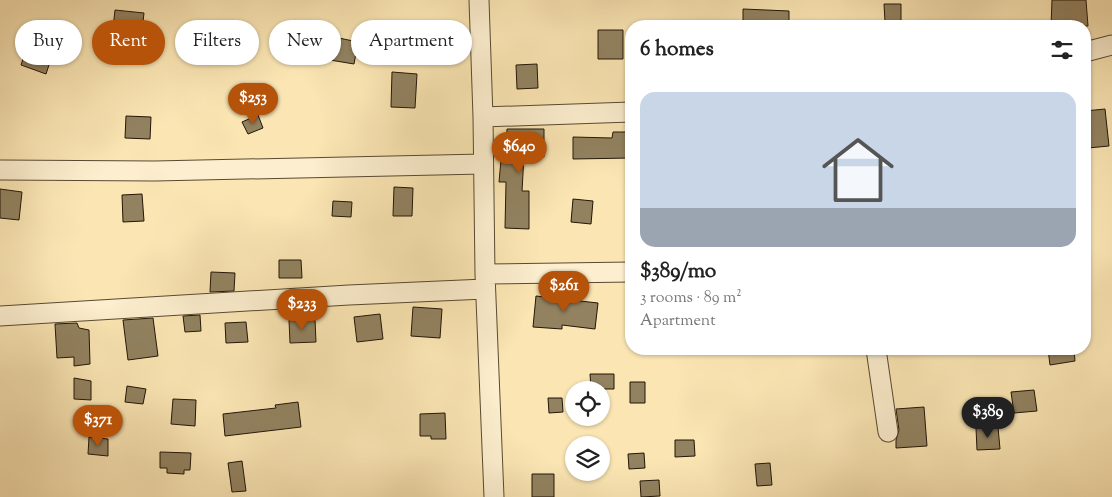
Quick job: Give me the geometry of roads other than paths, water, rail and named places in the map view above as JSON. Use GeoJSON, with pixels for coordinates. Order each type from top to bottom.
{"type":"FeatureCollection","features":[{"type":"Feature","properties":{"kind":"street"},"geometry":{"type":"LineString","coordinates":[[479,0],[483,117],[485,282],[494,497]]}},
{"type":"Feature","properties":{"kind":"street"},"geometry":{"type":"LineString","coordinates":[[1091,50],[1112,45]]}},
{"type":"Feature","properties":{"kind":"street"},"geometry":{"type":"LineString","coordinates":[[483,117],[625,112]]}},
{"type":"Feature","properties":{"kind":"street"},"geometry":{"type":"LineString","coordinates":[[0,170],[155,171],[483,164]]}},
{"type":"Feature","properties":{"kind":"street"},"geometry":{"type":"LineString","coordinates":[[0,316],[349,295],[485,282],[625,272]]}},
{"type":"Feature","properties":{"kind":"street"},"geometry":{"type":"LineString","coordinates":[[877,355],[888,432]]}}]}
